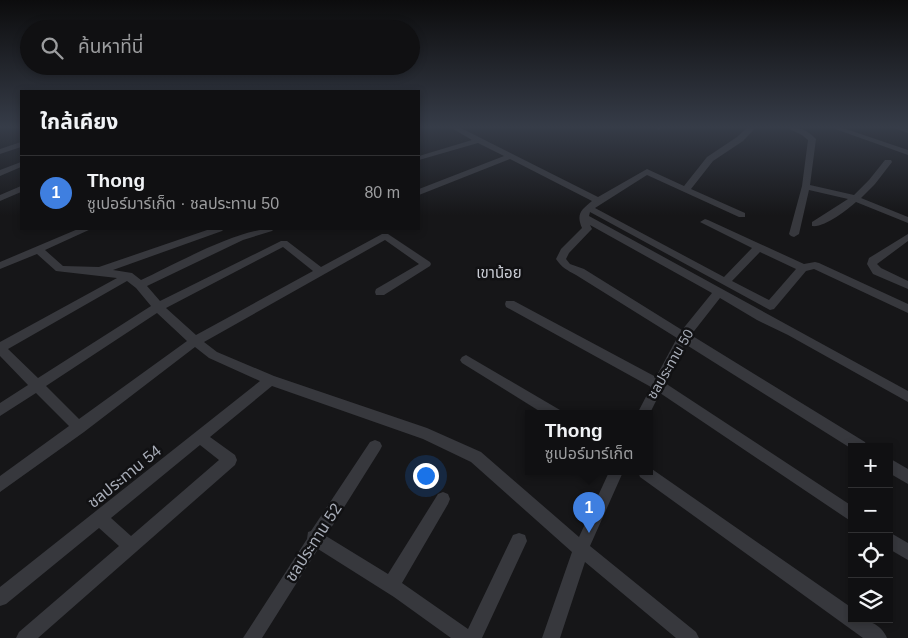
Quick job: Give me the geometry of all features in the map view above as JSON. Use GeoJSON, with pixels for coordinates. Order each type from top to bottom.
{"type":"FeatureCollection","features":[{"type":"Feature","properties":{"kind":"street"},"geometry":{"type":"LineString","coordinates":[[420,192],[511,156],[598,201]]}},
{"type":"Feature","properties":{"kind":"street"},"geometry":{"type":"LineString","coordinates":[[686,189],[710,159],[715,156]]}},
{"type":"Feature","properties":{"kind":"street"},"geometry":{"type":"LineString","coordinates":[[794,234],[806,186],[810,156]]}},
{"type":"Feature","properties":{"kind":"street"},"geometry":{"type":"LineString","coordinates":[[815,224],[837,213],[857,198],[888,162]]}},
{"type":"Feature","properties":{"kind":"street"},"geometry":{"type":"LineString","coordinates":[[0,173],[20,164]]}},
{"type":"Feature","properties":{"kind":"street"},"geometry":{"type":"LineString","coordinates":[[586,212],[598,201],[647,172],[742,215]]}},
{"type":"Feature","properties":{"kind":"street"},"geometry":{"type":"LineString","coordinates":[[806,186],[857,198],[908,220]]}},
{"type":"Feature","properties":{"kind":"street"},"geometry":{"type":"LineString","coordinates":[[0,198],[20,189]]}},
{"type":"Feature","properties":{"kind":"street"},"geometry":{"type":"LineString","coordinates":[[586,212],[722,287],[770,306],[803,268],[815,265],[908,309]]}},
{"type":"Feature","properties":{"kind":"street"},"geometry":{"type":"LineString","coordinates":[[586,212],[587,229],[565,251],[561,259],[563,263],[854,443]]}},
{"type":"Feature","properties":{"kind":"street"},"geometry":{"type":"LineString","coordinates":[[705,222],[803,268]]}},
{"type":"Feature","properties":{"kind":"street"},"geometry":{"type":"LineString","coordinates":[[0,254],[4,265],[84,230]]}},
{"type":"Feature","properties":{"kind":"street"},"geometry":{"type":"LineString","coordinates":[[101,271],[216,230]]}},
{"type":"Feature","properties":{"kind":"street"},"geometry":{"type":"LineString","coordinates":[[140,286],[240,238],[266,230]]}},
{"type":"Feature","properties":{"kind":"street"},"geometry":{"type":"LineString","coordinates":[[0,485],[195,341],[385,236],[426,264],[380,292]]}},
{"type":"Feature","properties":{"kind":"street"},"geometry":{"type":"LineString","coordinates":[[908,237],[874,260],[872,264],[877,271],[908,285]]}},
{"type":"Feature","properties":{"kind":"street"},"geometry":{"type":"LineString","coordinates":[[0,410],[158,308],[284,243],[320,272]]}},
{"type":"Feature","properties":{"kind":"street","name":"ชลประทาน 50"},"geometry":{"type":"LineString","coordinates":[[645,410],[683,336],[722,287],[759,247]]}},
{"type":"Feature","properties":{"kind":"street"},"geometry":{"type":"LineString","coordinates":[[39,250],[60,269],[101,271],[128,276],[140,286],[158,308],[213,355],[270,380],[427,434],[476,457],[690,638]]}},
{"type":"Feature","properties":{"kind":"street"},"geometry":{"type":"LineString","coordinates":[[79,428],[0,348],[128,276]]}},
{"type":"Feature","properties":{"kind":"street"},"geometry":{"type":"LineString","coordinates":[[722,287],[761,317],[792,332],[908,397]]}},
{"type":"Feature","properties":{"kind":"street"},"geometry":{"type":"LineString","coordinates":[[510,304],[658,384],[848,512]]}},
{"type":"Feature","properties":{"kind":"street"},"geometry":{"type":"LineString","coordinates":[[466,360],[548,410]]}},
{"type":"Feature","properties":{"kind":"street","name":"ชลประทาน 54"},"geometry":{"type":"LineString","coordinates":[[0,598],[270,380]]}},
{"type":"Feature","properties":{"kind":"street"},"geometry":{"type":"LineString","coordinates":[[25,638],[230,460],[200,437]]}},
{"type":"Feature","properties":{"kind":"street","name":"ชลประทาน 52"},"geometry":{"type":"LineString","coordinates":[[252,638],[314,538],[375,446]]}},
{"type":"Feature","properties":{"kind":"street"},"geometry":{"type":"LineString","coordinates":[[893,468],[908,477]]}},
{"type":"Feature","properties":{"kind":"street"},"geometry":{"type":"LineString","coordinates":[[550,638],[582,548],[615,475]]}},
{"type":"Feature","properties":{"kind":"street"},"geometry":{"type":"LineString","coordinates":[[649,475],[848,616]]}},
{"type":"Feature","properties":{"kind":"street"},"geometry":{"type":"LineString","coordinates":[[391,585],[444,499]]}},
{"type":"Feature","properties":{"kind":"street"},"geometry":{"type":"LineString","coordinates":[[100,518],[130,546]]}},
{"type":"Feature","properties":{"kind":"street"},"geometry":{"type":"LineString","coordinates":[[314,538],[391,585],[466,638]]}},
{"type":"Feature","properties":{"kind":"street"},"geometry":{"type":"LineString","coordinates":[[474,638],[519,541]]}},
{"type":"Feature","properties":{"kind":"street"},"geometry":{"type":"LineString","coordinates":[[893,543],[908,552]]}},
{"type":"Feature","properties":{"kind":"street"},"geometry":{"type":"LineString","coordinates":[[857,623],[878,638]]}},
{"type":"Feature","properties":{"kind":"place","name":"Thong"},"geometry":{"type":"Point","coordinates":[589,533]}},
{"type":"Feature","properties":{"kind":"district","name":"เขาน้อย"},"geometry":{"type":"Point","coordinates":[499,273]}}]}
